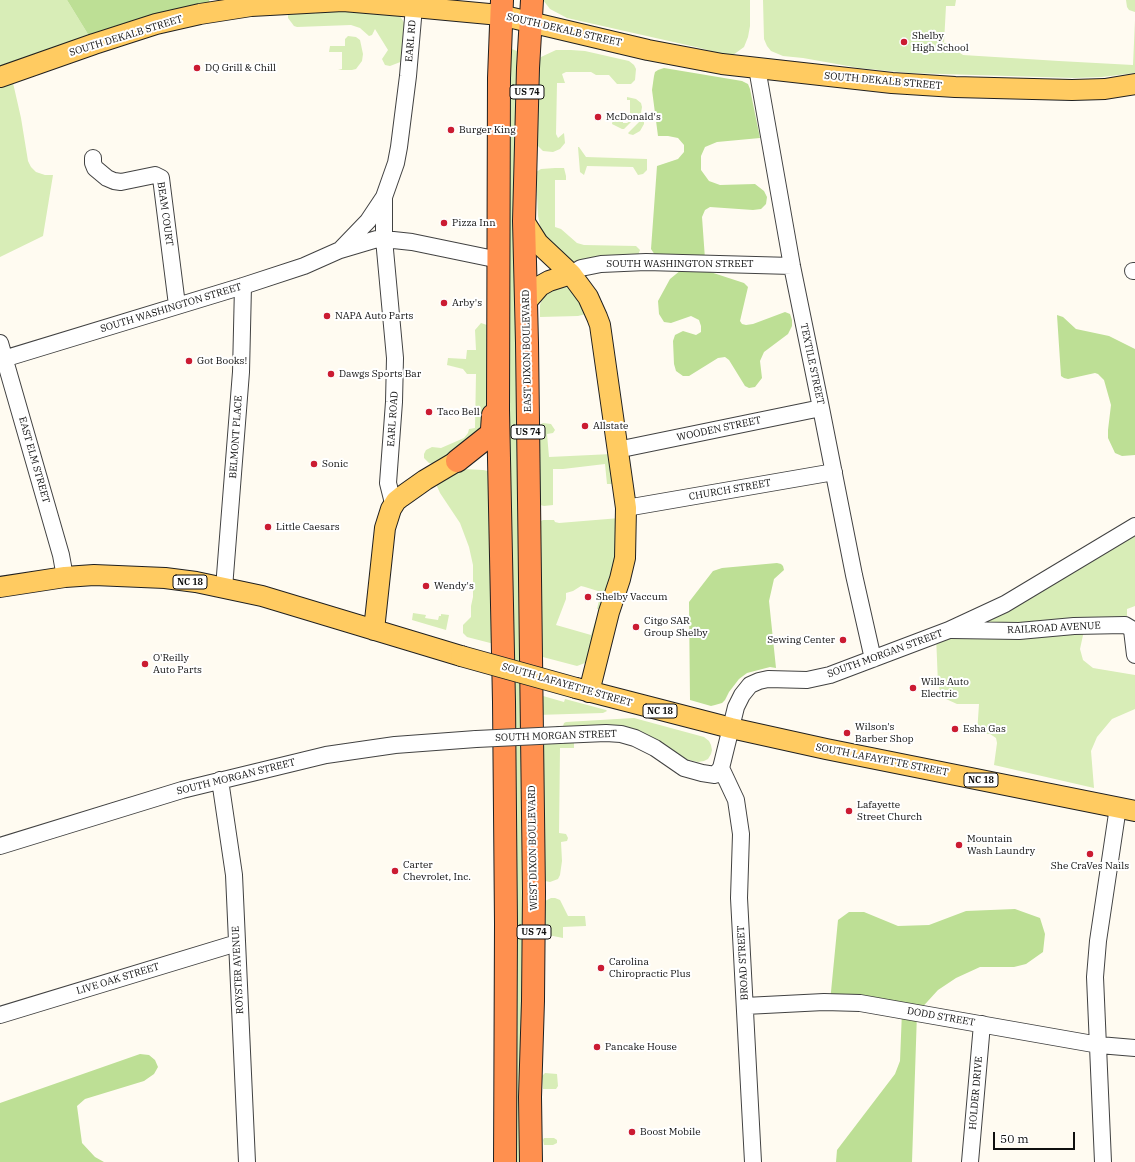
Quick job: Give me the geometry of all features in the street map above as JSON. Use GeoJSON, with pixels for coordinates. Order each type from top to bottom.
{"type":"FeatureCollection","features":[{"type":"Feature","properties":{"kind":"highway","name":"EAST DIXON BOULEVARD"},"geometry":{"type":"LineString","coordinates":[[532,0],[528,68],[524,222],[527,301],[532,702]]}},
{"type":"Feature","properties":{"kind":"highway","name":"US 74"},"geometry":{"type":"LineString","coordinates":[[501,8],[498,469],[504,702],[506,924],[505,1162]]}},
{"type":"Feature","properties":{"kind":"highway"},"geometry":{"type":"LineString","coordinates":[[457,461],[491,434],[492,416],[498,410]]}},
{"type":"Feature","properties":{"kind":"highway"},"geometry":{"type":"LineString","coordinates":[[457,461],[474,460],[485,462],[498,469]]}},
{"type":"Feature","properties":{"kind":"highway","name":"WEST DIXON BOULEVARD"},"geometry":{"type":"LineString","coordinates":[[531,1162],[530,1097],[534,945],[532,702]]}},
{"type":"Feature","properties":{"kind":"main road","name":"SOUTH DEKALB STREET"},"geometry":{"type":"LineString","coordinates":[[0,78],[94,44],[156,24],[200,14],[251,3],[343,1],[414,7],[501,8],[531,22],[648,50],[722,64],[892,83],[955,87],[1084,90],[1135,84]]}},
{"type":"Feature","properties":{"kind":"main road"},"geometry":{"type":"LineString","coordinates":[[524,222],[538,243],[571,274],[594,308],[600,325],[626,508],[625,558],[605,626],[582,690]]}},
{"type":"Feature","properties":{"kind":"main road"},"geometry":{"type":"LineString","coordinates":[[527,301],[540,286],[549,281],[571,274]]}},
{"type":"Feature","properties":{"kind":"main road"},"geometry":{"type":"LineString","coordinates":[[374,630],[385,528],[388,517],[395,504],[401,497],[425,480],[457,461]]}},
{"type":"Feature","properties":{"kind":"main road","name":"SOUTH LAFAYETTE STREET"},"geometry":{"type":"LineString","coordinates":[[0,587],[65,577],[94,576],[158,578],[196,582],[268,598],[461,656],[582,690],[731,728],[826,749],[1126,809]]}},
{"type":"Feature","properties":{"kind":"street","name":"EARL RD"},"geometry":{"type":"LineString","coordinates":[[384,197],[396,163],[399,147],[408,76],[414,7]]}},
{"type":"Feature","properties":{"kind":"street","name":"TEXTILE STREET"},"geometry":{"type":"LineString","coordinates":[[757,68],[792,266],[854,576],[873,659]]}},
{"type":"Feature","properties":{"kind":"street","name":"BEAM COURT"},"geometry":{"type":"LineString","coordinates":[[93,158],[93,163],[96,168],[107,178],[121,182],[155,175],[161,178],[177,305]]}},
{"type":"Feature","properties":{"kind":"street","name":"SOUTH WASHINGTON STREET"},"geometry":{"type":"LineString","coordinates":[[340,250],[368,221],[384,197]]}},
{"type":"Feature","properties":{"kind":"street"},"geometry":{"type":"LineString","coordinates":[[384,197],[384,239]]}},
{"type":"Feature","properties":{"kind":"street","name":"SOUTH WASHINGTON STREET"},"geometry":{"type":"LineString","coordinates":[[2,359],[243,286],[304,266],[340,250],[384,239],[412,242],[499,260]]}},
{"type":"Feature","properties":{"kind":"street","name":"EARL ROAD"},"geometry":{"type":"LineString","coordinates":[[384,239],[395,358],[394,402],[388,483],[392,499],[395,504]]}},
{"type":"Feature","properties":{"kind":"street","name":"SOUTH WASHINGTON STREET"},"geometry":{"type":"LineString","coordinates":[[571,274],[582,268],[601,264],[646,262],[792,266]]}},
{"type":"Feature","properties":{"kind":"street","name":"BELMONT PLACE"},"geometry":{"type":"LineString","coordinates":[[224,588],[241,372],[243,286]]}},
{"type":"Feature","properties":{"kind":"street","name":"EAST ELM STREET"},"geometry":{"type":"LineString","coordinates":[[0,343],[2,359],[61,555],[65,577]]}},
{"type":"Feature","properties":{"kind":"street","name":"WOODEN STREET"},"geometry":{"type":"LineString","coordinates":[[617,450],[821,408]]}},
{"type":"Feature","properties":{"kind":"street","name":"CHURCH STREET"},"geometry":{"type":"LineString","coordinates":[[626,508],[834,472]]}},
{"type":"Feature","properties":{"kind":"street","name":"SOUTH MORGAN STREET"},"geometry":{"type":"LineString","coordinates":[[0,846],[182,790],[220,780],[326,755],[395,745],[476,739],[606,733],[621,734],[635,738],[656,748],[684,768],[714,775],[718,773],[721,768],[736,707],[747,688],[755,683],[768,679],[807,680],[819,678],[949,630],[1004,604],[1135,526]]}},
{"type":"Feature","properties":{"kind":"street","name":"RAILROAD AVENUE"},"geometry":{"type":"LineString","coordinates":[[949,630],[1019,631],[1074,626],[1125,625],[1132,630],[1135,655]]}},
{"type":"Feature","properties":{"kind":"street","name":"BROAD STREET"},"geometry":{"type":"LineString","coordinates":[[721,768],[733,792],[739,812],[741,834],[739,898],[753,1162]]}},
{"type":"Feature","properties":{"kind":"street","name":"ROYSTER AVENUE"},"geometry":{"type":"LineString","coordinates":[[220,780],[234,875],[247,1162]]}},
{"type":"Feature","properties":{"kind":"street"},"geometry":{"type":"LineString","coordinates":[[1103,1162],[1095,977],[1097,948],[1126,809]]}},
{"type":"Feature","properties":{"kind":"street","name":"LIVE OAK STREET"},"geometry":{"type":"LineString","coordinates":[[0,1015],[237,943]]}},
{"type":"Feature","properties":{"kind":"street","name":"DODD STREET"},"geometry":{"type":"LineString","coordinates":[[745,1006],[824,1002],[860,1003],[1099,1045],[1135,1048]]}},
{"type":"Feature","properties":{"kind":"street","name":"HOLDER DRIVE"},"geometry":{"type":"LineString","coordinates":[[970,1162],[982,1024]]}},
{"type":"Feature","properties":{"kind":"green space"},"geometry":{"type":"Polygon","coordinates":[[[0,0],[67,0],[94,44],[11,74],[21,118],[28,161],[36,172],[45,175],[53,175],[43,236],[0,257],[0,0]]]}},
{"type":"Feature","properties":{"kind":"green space"},"geometry":{"type":"Polygon","coordinates":[[[67,0],[209,0],[215,12],[94,44],[67,0]]]}},
{"type":"Feature","properties":{"kind":"green space"},"geometry":{"type":"Polygon","coordinates":[[[543,0],[750,0],[750,26],[744,47],[733,55],[725,55],[567,18],[550,9],[543,0]]]}},
{"type":"Feature","properties":{"kind":"green space"},"geometry":{"type":"Polygon","coordinates":[[[763,0],[956,0],[955,6],[946,6],[944,43],[953,44],[956,51],[963,55],[1133,65],[1135,20],[1135,73],[1102,77],[1075,78],[909,73],[859,68],[783,56],[771,51],[764,39],[763,0]]]}},
{"type":"Feature","properties":{"kind":"green space"},"geometry":{"type":"Polygon","coordinates":[[[1126,0],[1135,0],[1135,12],[1129,10],[1126,0]]]}},
{"type":"Feature","properties":{"kind":"green space"},"geometry":{"type":"Polygon","coordinates":[[[291,12],[367,12],[400,16],[405,24],[403,61],[390,66],[385,65],[382,59],[388,50],[375,29],[372,35],[369,36],[360,28],[351,25],[297,27],[294,26],[288,18],[288,14],[291,12]]]}},
{"type":"Feature","properties":{"kind":"green space"},"geometry":{"type":"Polygon","coordinates":[[[348,36],[356,37],[360,40],[363,54],[362,61],[356,69],[338,70],[342,69],[342,52],[329,52],[330,46],[345,46],[345,39],[348,36]]]}},
{"type":"Feature","properties":{"kind":"green space"},"geometry":{"type":"Polygon","coordinates":[[[509,48],[517,51],[515,194],[516,318],[527,1162],[513,1162],[507,317],[509,48]]]}},
{"type":"Feature","properties":{"kind":"green space"},"geometry":{"type":"Polygon","coordinates":[[[556,50],[585,51],[629,61],[636,69],[635,80],[631,84],[617,84],[609,75],[596,75],[591,72],[566,72],[562,74],[565,83],[557,83],[556,134],[558,138],[564,133],[565,143],[560,149],[553,152],[543,151],[537,145],[537,63],[541,57],[556,50]]]}},
{"type":"Feature","properties":{"kind":"green space"},"geometry":{"type":"Polygon","coordinates":[[[664,68],[742,81],[748,84],[750,89],[760,138],[717,142],[705,147],[701,156],[701,170],[709,181],[720,185],[755,184],[764,191],[767,197],[766,204],[761,209],[753,210],[710,207],[705,210],[702,217],[705,259],[655,255],[651,249],[657,166],[678,159],[684,152],[684,145],[678,138],[658,136],[652,90],[655,72],[664,68]]]}},
{"type":"Feature","properties":{"kind":"green space"},"geometry":{"type":"Polygon","coordinates":[[[627,97],[636,99],[641,103],[641,113],[630,116],[630,100],[627,100],[627,97]]]}},
{"type":"Feature","properties":{"kind":"green space"},"geometry":{"type":"Polygon","coordinates":[[[613,119],[623,119],[623,123],[631,122],[624,129],[622,129],[612,124],[613,119]]]}},
{"type":"Feature","properties":{"kind":"green space"},"geometry":{"type":"Polygon","coordinates":[[[641,120],[644,120],[644,124],[640,131],[633,135],[629,134],[628,133],[641,120]]]}},
{"type":"Feature","properties":{"kind":"green space"},"geometry":{"type":"Polygon","coordinates":[[[578,147],[586,157],[647,159],[647,170],[643,174],[638,175],[633,167],[587,166],[584,175],[580,172],[578,147]]]}},
{"type":"Feature","properties":{"kind":"green space"},"geometry":{"type":"Polygon","coordinates":[[[564,168],[566,180],[555,180],[555,227],[561,229],[577,243],[584,245],[636,246],[640,250],[638,255],[573,262],[567,262],[556,256],[541,230],[538,216],[536,172],[541,169],[564,168]]]}},
{"type":"Feature","properties":{"kind":"green space"},"geometry":{"type":"Polygon","coordinates":[[[698,268],[744,283],[748,287],[740,321],[742,324],[753,324],[785,312],[790,314],[792,326],[788,334],[764,352],[760,361],[762,378],[755,387],[749,388],[745,386],[729,360],[725,357],[718,358],[689,376],[683,376],[676,371],[674,364],[673,341],[675,335],[683,331],[696,335],[701,332],[701,326],[699,320],[691,316],[671,323],[664,322],[659,314],[658,301],[670,279],[681,270],[698,268]]]}},
{"type":"Feature","properties":{"kind":"green space"},"geometry":{"type":"Polygon","coordinates":[[[567,287],[576,291],[590,313],[578,316],[540,317],[540,305],[547,293],[554,289],[567,287]]]}},
{"type":"Feature","properties":{"kind":"green space"},"geometry":{"type":"Polygon","coordinates":[[[1057,315],[1063,317],[1076,329],[1109,336],[1135,349],[1135,455],[1122,456],[1115,453],[1108,438],[1111,405],[1104,380],[1095,373],[1068,379],[1061,376],[1057,315]]]}},
{"type":"Feature","properties":{"kind":"green space"},"geometry":{"type":"Polygon","coordinates":[[[481,323],[487,325],[492,338],[486,432],[433,464],[429,463],[424,458],[426,450],[432,447],[441,448],[464,438],[469,429],[475,428],[476,374],[467,374],[463,369],[447,365],[448,358],[466,359],[467,350],[476,350],[475,330],[481,323]]]}},
{"type":"Feature","properties":{"kind":"green space"},"geometry":{"type":"Polygon","coordinates":[[[543,423],[551,424],[555,430],[553,433],[547,434],[549,457],[612,454],[617,484],[607,484],[605,464],[553,469],[553,505],[540,505],[537,500],[538,426],[543,423]]]}},
{"type":"Feature","properties":{"kind":"green space"},"geometry":{"type":"Polygon","coordinates":[[[464,469],[488,471],[491,475],[498,645],[467,637],[463,633],[463,625],[471,617],[473,597],[473,565],[469,547],[460,523],[440,493],[436,484],[464,469]]]}},
{"type":"Feature","properties":{"kind":"green space"},"geometry":{"type":"Polygon","coordinates":[[[620,518],[621,539],[601,610],[597,609],[601,592],[581,586],[566,593],[566,599],[556,625],[591,635],[596,619],[598,618],[588,660],[577,666],[539,656],[539,522],[543,520],[554,520],[555,522],[559,523],[620,518]]]}},
{"type":"Feature","properties":{"kind":"green space"},"geometry":{"type":"Polygon","coordinates":[[[1135,526],[1135,606],[1127,609],[1127,618],[1085,626],[1080,649],[1083,660],[1093,668],[1135,675],[1135,709],[1112,719],[1097,737],[1091,751],[1094,788],[994,765],[997,743],[996,738],[990,734],[977,734],[979,704],[957,704],[946,699],[941,694],[938,684],[936,635],[1135,526]]]}},
{"type":"Feature","properties":{"kind":"green space"},"geometry":{"type":"Polygon","coordinates":[[[777,563],[783,566],[784,570],[774,579],[769,601],[776,668],[770,667],[747,673],[739,679],[722,703],[711,706],[690,700],[689,602],[713,571],[722,568],[777,563]]]}},
{"type":"Feature","properties":{"kind":"green space"},"geometry":{"type":"Polygon","coordinates":[[[413,613],[426,615],[425,618],[438,620],[441,614],[449,615],[446,630],[412,620],[413,613]]]}},
{"type":"Feature","properties":{"kind":"green space"},"geometry":{"type":"Polygon","coordinates":[[[536,694],[564,702],[565,699],[607,711],[603,713],[536,715],[536,694]]]}},
{"type":"Feature","properties":{"kind":"green space"},"geometry":{"type":"Polygon","coordinates":[[[634,718],[704,737],[711,745],[711,754],[708,759],[698,762],[684,759],[673,754],[563,726],[566,722],[634,718]]]}},
{"type":"Feature","properties":{"kind":"green space"},"geometry":{"type":"Polygon","coordinates":[[[574,741],[574,748],[560,748],[559,833],[566,834],[568,838],[567,841],[561,842],[562,861],[560,875],[558,879],[550,882],[545,881],[542,878],[538,742],[574,741]]]}},
{"type":"Feature","properties":{"kind":"green space"},"geometry":{"type":"Polygon","coordinates":[[[551,898],[560,900],[568,916],[585,916],[586,926],[563,927],[563,938],[543,934],[543,902],[551,898]]]}},
{"type":"Feature","properties":{"kind":"green space"},"geometry":{"type":"Polygon","coordinates":[[[1015,909],[1040,918],[1045,934],[1043,952],[1026,964],[1014,967],[980,967],[956,978],[938,990],[917,1013],[912,1162],[836,1162],[837,1150],[895,1074],[900,1061],[902,1011],[830,1002],[838,920],[849,912],[864,912],[898,926],[929,925],[966,911],[1015,909]]]}},
{"type":"Feature","properties":{"kind":"green space"},"geometry":{"type":"Polygon","coordinates":[[[140,1054],[149,1055],[155,1060],[158,1067],[154,1074],[144,1081],[85,1099],[77,1106],[82,1143],[95,1157],[104,1162],[0,1162],[0,1103],[140,1054]]]}},
{"type":"Feature","properties":{"kind":"green space"},"geometry":{"type":"Polygon","coordinates":[[[545,1073],[557,1074],[558,1086],[556,1089],[543,1089],[542,1076],[545,1073]]]}},
{"type":"Feature","properties":{"kind":"green space"},"geometry":{"type":"Polygon","coordinates":[[[544,1138],[554,1138],[557,1140],[557,1143],[553,1145],[544,1145],[544,1138]]]}},
{"type":"Feature","properties":{"kind":"place","name":"Shelby High School"},"geometry":{"type":"Point","coordinates":[904,42]}},
{"type":"Feature","properties":{"kind":"place","name":"DQ Grill & Chill"},"geometry":{"type":"Point","coordinates":[197,68]}},
{"type":"Feature","properties":{"kind":"place","name":"McDonald's"},"geometry":{"type":"Point","coordinates":[598,117]}},
{"type":"Feature","properties":{"kind":"place","name":"Burger King"},"geometry":{"type":"Point","coordinates":[451,130]}},
{"type":"Feature","properties":{"kind":"place","name":"Pizza Inn"},"geometry":{"type":"Point","coordinates":[444,223]}},
{"type":"Feature","properties":{"kind":"place","name":"Arby's"},"geometry":{"type":"Point","coordinates":[444,303]}},
{"type":"Feature","properties":{"kind":"place","name":"NAPA Auto Parts"},"geometry":{"type":"Point","coordinates":[327,316]}},
{"type":"Feature","properties":{"kind":"place","name":"Got Books!"},"geometry":{"type":"Point","coordinates":[189,361]}},
{"type":"Feature","properties":{"kind":"place","name":"Dawgs Sports Bar"},"geometry":{"type":"Point","coordinates":[331,374]}},
{"type":"Feature","properties":{"kind":"place","name":"Taco Bell"},"geometry":{"type":"Point","coordinates":[429,412]}},
{"type":"Feature","properties":{"kind":"place","name":"Allstate"},"geometry":{"type":"Point","coordinates":[585,426]}},
{"type":"Feature","properties":{"kind":"place","name":"Sonic"},"geometry":{"type":"Point","coordinates":[314,464]}},
{"type":"Feature","properties":{"kind":"place","name":"Little Caesars"},"geometry":{"type":"Point","coordinates":[268,527]}},
{"type":"Feature","properties":{"kind":"place","name":"Wendy's"},"geometry":{"type":"Point","coordinates":[426,586]}},
{"type":"Feature","properties":{"kind":"place","name":"Shelby Vaccum"},"geometry":{"type":"Point","coordinates":[588,597]}},
{"type":"Feature","properties":{"kind":"place","name":"Citgo SAR Group Shelby"},"geometry":{"type":"Point","coordinates":[636,627]}},
{"type":"Feature","properties":{"kind":"place","name":"Sewing Center"},"geometry":{"type":"Point","coordinates":[843,640]}},
{"type":"Feature","properties":{"kind":"place","name":"O'Reilly Auto Parts"},"geometry":{"type":"Point","coordinates":[145,664]}},
{"type":"Feature","properties":{"kind":"place","name":"Wills Auto Electric"},"geometry":{"type":"Point","coordinates":[913,688]}},
{"type":"Feature","properties":{"kind":"place","name":"Esha Gas"},"geometry":{"type":"Point","coordinates":[955,729]}},
{"type":"Feature","properties":{"kind":"place","name":"Wilson's Barber Shop"},"geometry":{"type":"Point","coordinates":[847,733]}},
{"type":"Feature","properties":{"kind":"place","name":"Lafayette Street Church"},"geometry":{"type":"Point","coordinates":[849,811]}},
{"type":"Feature","properties":{"kind":"place","name":"Mountain Wash Laundry"},"geometry":{"type":"Point","coordinates":[959,845]}},
{"type":"Feature","properties":{"kind":"place","name":"She CraVes Nails"},"geometry":{"type":"Point","coordinates":[1090,854]}},
{"type":"Feature","properties":{"kind":"place","name":"Carter Chevrolet, Inc."},"geometry":{"type":"Point","coordinates":[395,871]}},
{"type":"Feature","properties":{"kind":"place","name":"Carolina Chiropractic Plus"},"geometry":{"type":"Point","coordinates":[601,968]}},
{"type":"Feature","properties":{"kind":"place","name":"Pancake House"},"geometry":{"type":"Point","coordinates":[597,1047]}},
{"type":"Feature","properties":{"kind":"place","name":"Boost Mobile"},"geometry":{"type":"Point","coordinates":[632,1132]}}]}
